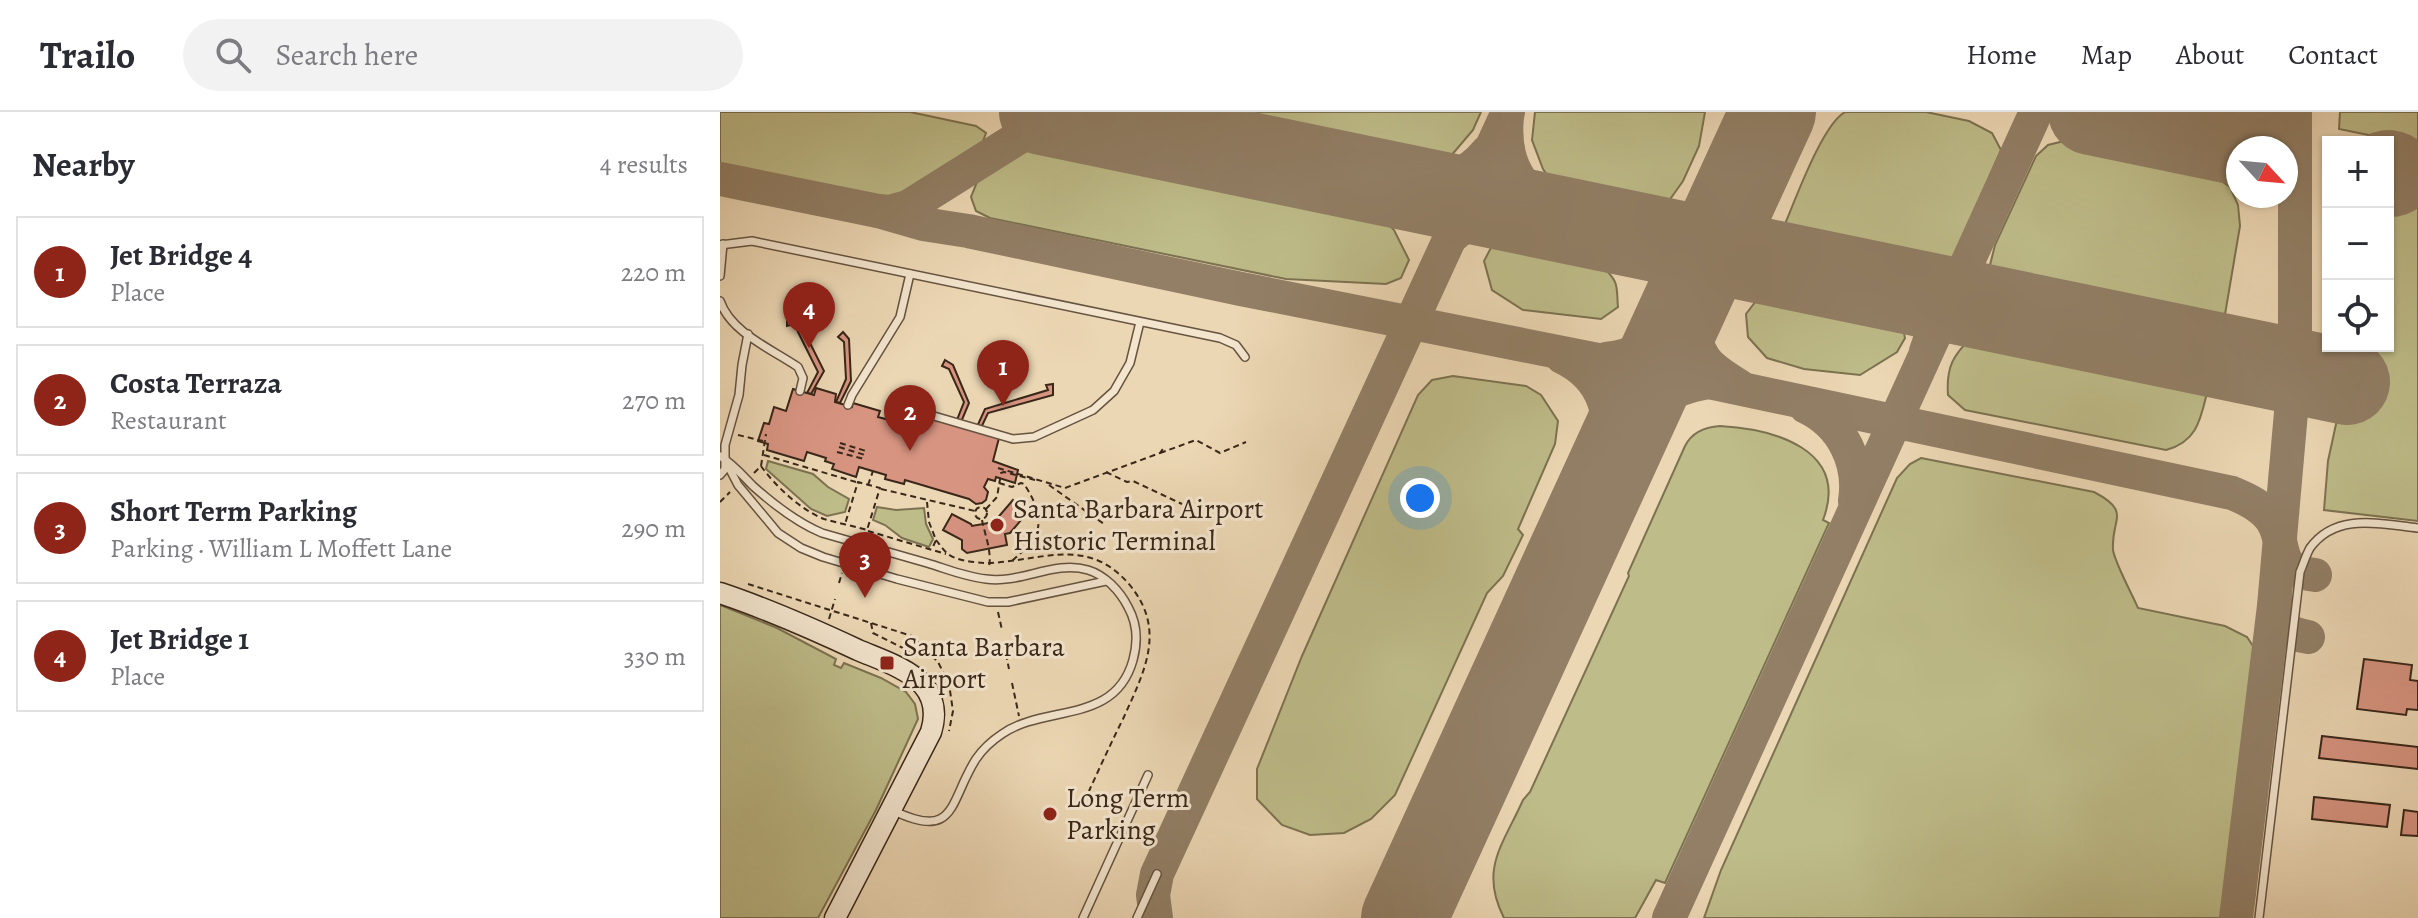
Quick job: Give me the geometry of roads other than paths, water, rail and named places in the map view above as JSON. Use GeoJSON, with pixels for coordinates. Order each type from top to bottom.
{"type":"FeatureCollection","features":[{"type":"Feature","properties":{"kind":"street"},"geometry":{"type":"LineString","coordinates":[[720,593],[766,609],[910,675],[924,686],[934,707],[933,727],[835,918]]}},
{"type":"Feature","properties":{"kind":"lane"},"geometry":{"type":"LineString","coordinates":[[720,276],[722,245],[752,241],[1225,339],[1236,345],[1245,357]]}},
{"type":"Feature","properties":{"kind":"lane"},"geometry":{"type":"LineString","coordinates":[[848,405],[902,314],[910,274]]}},
{"type":"Feature","properties":{"kind":"lane"},"geometry":{"type":"LineString","coordinates":[[720,301],[731,321],[795,364],[802,374],[800,391]]}},
{"type":"Feature","properties":{"kind":"lane"},"geometry":{"type":"LineString","coordinates":[[903,407],[1013,439],[1034,437],[1093,410],[1114,391],[1130,363],[1140,322]]}},
{"type":"Feature","properties":{"kind":"lane"},"geometry":{"type":"LineString","coordinates":[[720,475],[725,469],[722,458],[739,395],[748,334]]}},
{"type":"Feature","properties":{"kind":"lane"},"geometry":{"type":"LineString","coordinates":[[722,458],[797,520],[822,533],[987,579],[1074,567],[1095,573],[1106,581],[1128,607],[1136,635],[1132,662],[1116,690],[1093,706],[1020,725],[1001,735],[977,758],[952,807],[941,819],[921,822],[892,810]]}},
{"type":"Feature","properties":{"kind":"lane"},"geometry":{"type":"LineString","coordinates":[[722,458],[738,485],[778,533],[801,548],[823,557],[988,602],[1008,602],[1106,581]]}},
{"type":"Feature","properties":{"kind":"lane"},"geometry":{"type":"LineString","coordinates":[[2259,918],[2300,572],[2310,549],[2328,531],[2347,523],[2418,528]]}},
{"type":"Feature","properties":{"kind":"lane"},"geometry":{"type":"LineString","coordinates":[[1083,918],[1148,775]]}},
{"type":"Feature","properties":{"kind":"lane"},"geometry":{"type":"LineString","coordinates":[[1137,918],[1157,874]]}},
{"type":"Feature","properties":{"kind":"place","name":"Jet Bridge 1"},"geometry":{"type":"Point","coordinates":[809,348]}},
{"type":"Feature","properties":{"kind":"place","name":"Jet Bridge 4"},"geometry":{"type":"Point","coordinates":[1003,406]}},
{"type":"Feature","properties":{"kind":"place","name":"Costa Terraza"},"geometry":{"type":"Point","coordinates":[910,451]}},
{"type":"Feature","properties":{"kind":"place","name":"Santa Barbara Airport Historic Terminal"},"geometry":{"type":"Point","coordinates":[997,525]}},
{"type":"Feature","properties":{"kind":"place","name":"Short Term Parking"},"geometry":{"type":"Point","coordinates":[865,598]}},
{"type":"Feature","properties":{"kind":"place","name":"Santa Barbara Airport"},"geometry":{"type":"Point","coordinates":[887,663]}},
{"type":"Feature","properties":{"kind":"place","name":"Long Term Parking"},"geometry":{"type":"Point","coordinates":[1050,814]}}]}
